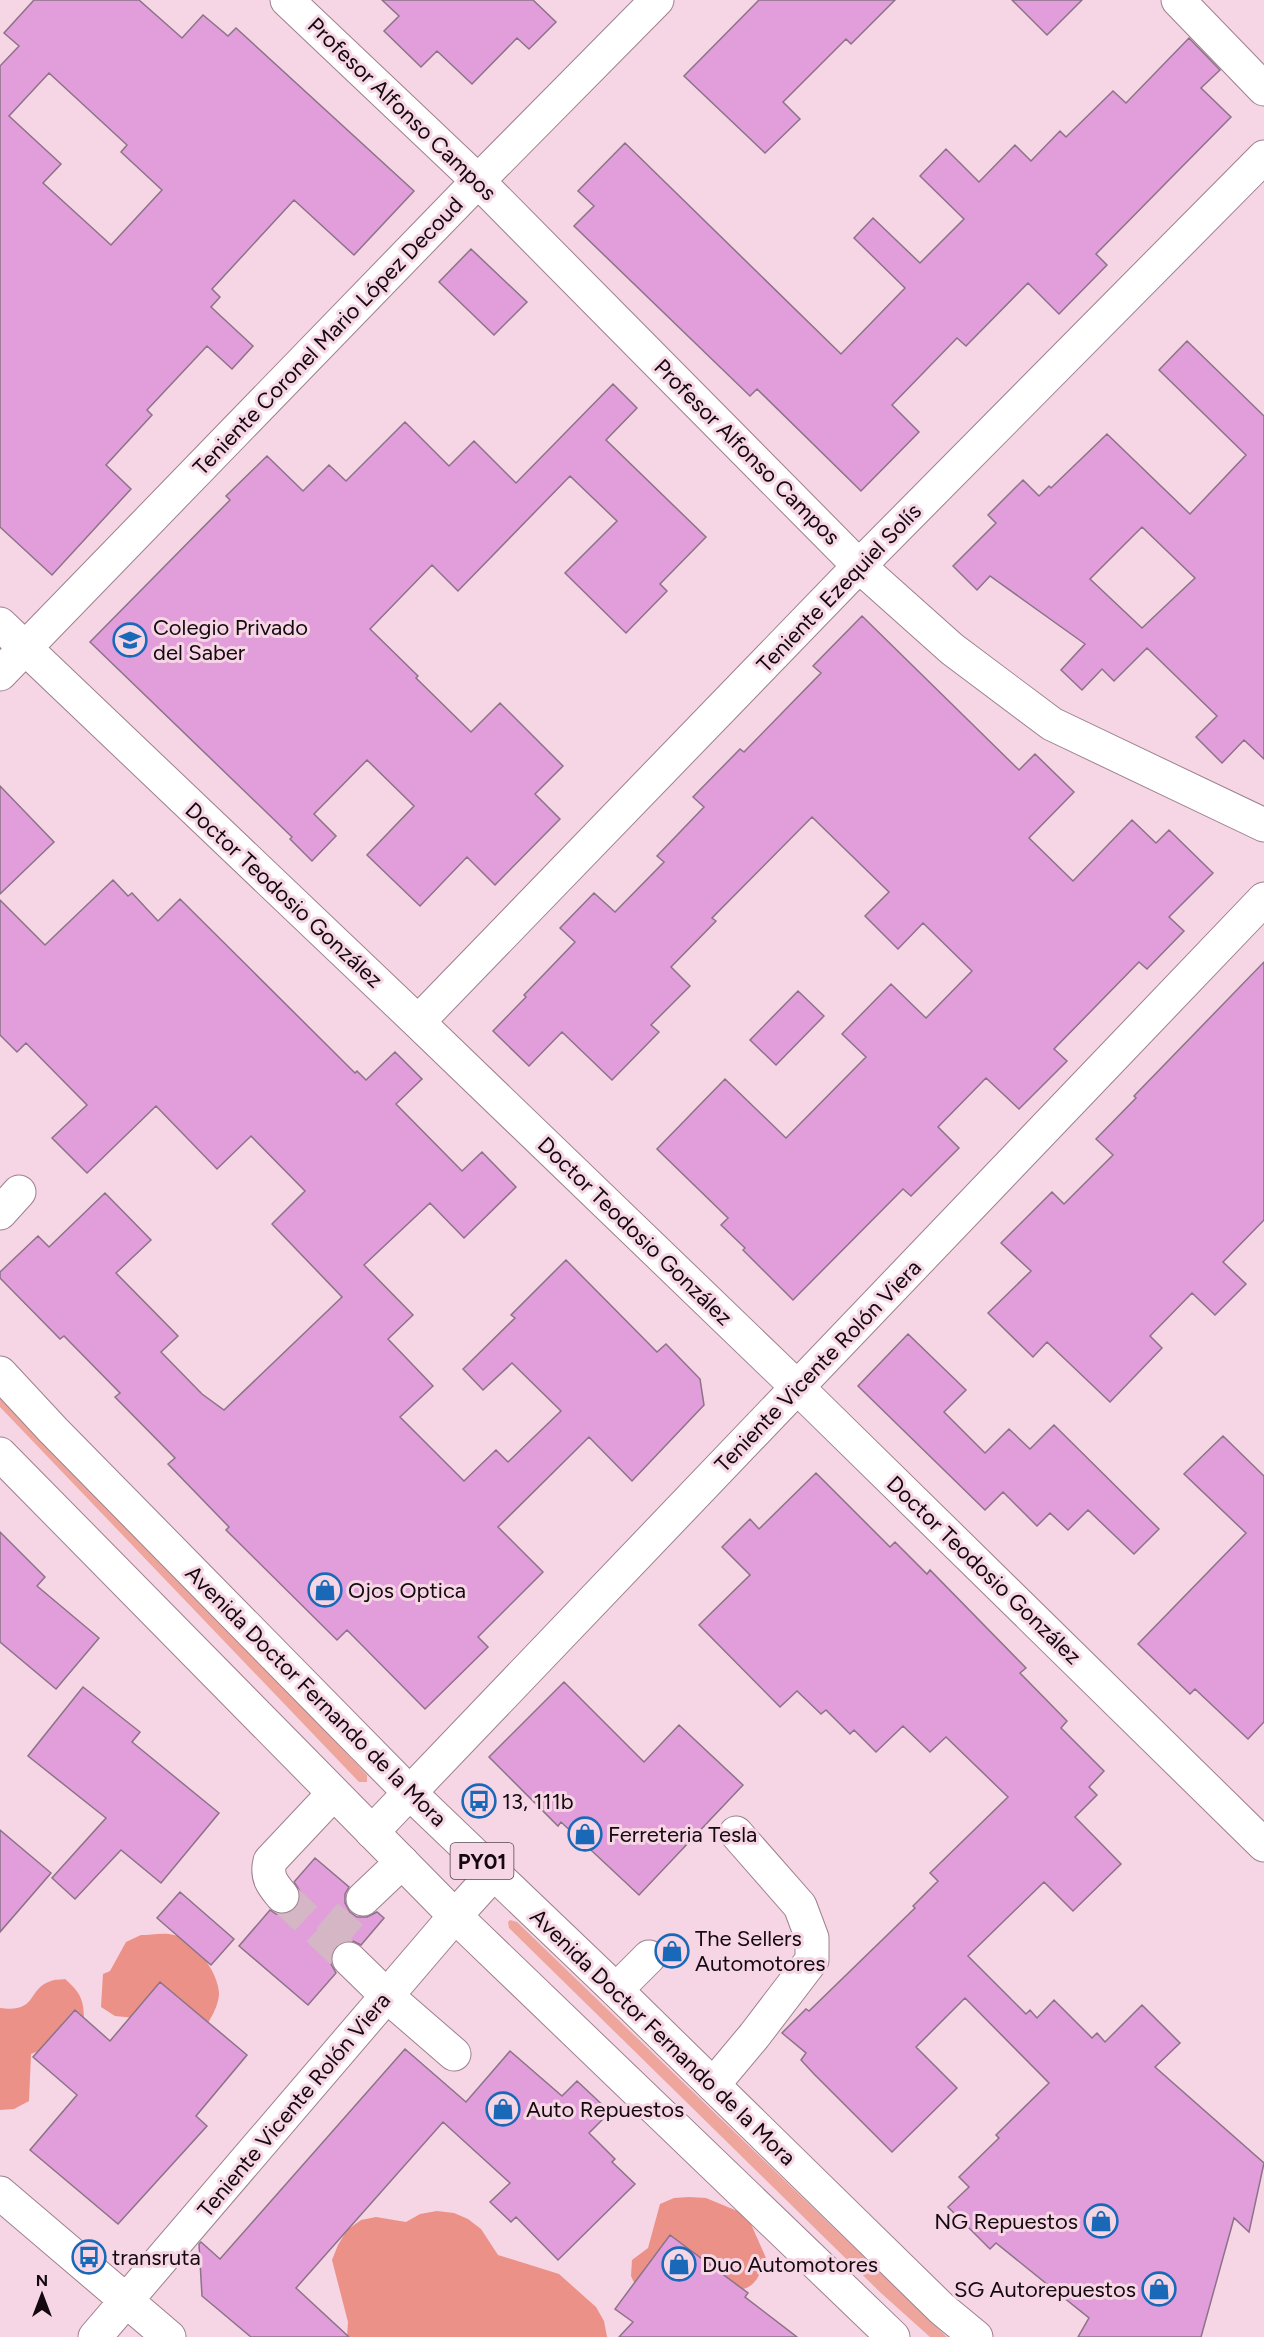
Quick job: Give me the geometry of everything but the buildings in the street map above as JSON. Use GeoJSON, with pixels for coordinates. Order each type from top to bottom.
{"type":"FeatureCollection","features":[{"type":"Feature","properties":{"kind":"main road","name":"Profesor Alfonso Campos"},"geometry":{"type":"LineString","coordinates":[[287,0],[478,181],[859,566],[952,649],[1052,724],[1264,825]]}},
{"type":"Feature","properties":{"kind":"main road","name":"Teniente Coronel Mario López Decoud"},"geometry":{"type":"LineString","coordinates":[[0,674],[478,181],[657,0]]}},
{"type":"Feature","properties":{"kind":"main road"},"geometry":{"type":"LineString","coordinates":[[1178,0],[1264,89]]}},
{"type":"Feature","properties":{"kind":"main road","name":"Teniente Ezequiel Solís"},"geometry":{"type":"LineString","coordinates":[[418,1022],[859,566],[1264,158]]}},
{"type":"Feature","properties":{"kind":"main road","name":"Doctor Teodosio González"},"geometry":{"type":"LineString","coordinates":[[0,624],[418,1022],[797,1388],[1264,1845]]}},
{"type":"Feature","properties":{"kind":"main road","name":"Teniente Vicente Rolón Viera"},"geometry":{"type":"LineString","coordinates":[[372,1832],[1264,899]]}},
{"type":"Feature","properties":{"kind":"main road","name":"Avenida Doctor Fernando de la Mora"},"geometry":{"type":"LineString","coordinates":[[0,1373],[53,1431],[410,1793],[616,1990],[942,2309],[976,2337]]}},
{"type":"Feature","properties":{"kind":"main road","name":"PY01"},"geometry":{"type":"LineString","coordinates":[[0,1454],[455,1916],[893,2337]]}},
{"type":"Feature","properties":{"kind":"main road"},"geometry":{"type":"LineString","coordinates":[[282,1896],[269,1880],[270,1861],[333,1794]]}},
{"type":"Feature","properties":{"kind":"main road"},"geometry":{"type":"LineString","coordinates":[[713,2085],[812,1960],[812,1938],[800,1906],[736,1833]]}},
{"type":"Feature","properties":{"kind":"main road"},"geometry":{"type":"LineString","coordinates":[[363,1899],[402,1862]]}},
{"type":"Feature","properties":{"kind":"main road","name":"Teniente Vicente Rolón Viera"},"geometry":{"type":"LineString","coordinates":[[95,2337],[494,1873]]}},
{"type":"Feature","properties":{"kind":"main road"},"geometry":{"type":"LineString","coordinates":[[616,1990],[649,1957]]}},
{"type":"Feature","properties":{"kind":"main road"},"geometry":{"type":"LineString","coordinates":[[349,1959],[387,1996],[454,2054]]}},
{"type":"Feature","properties":{"kind":"main road"},"geometry":{"type":"LineString","coordinates":[[0,2193],[169,2337]]}},
{"type":"Feature","properties":{"kind":"shaded area"},"geometry":{"type":"Polygon","coordinates":[[[0,1390],[367,1775],[367,1782],[359,1782],[0,1407],[0,1390]]]}},
{"type":"Feature","properties":{"kind":"shaded area"},"geometry":{"type":"Polygon","coordinates":[[[510,1920],[517,1922],[947,2337],[930,2337],[881,2293],[509,1928],[510,1920]]]}},
{"type":"Feature","properties":{"kind":"shaded area"},"geometry":{"type":"Polygon","coordinates":[[[166,1934],[182,1938],[190,1943],[204,1959],[215,1977],[219,1995],[207,2025],[115,2016],[101,2007],[103,1974],[110,1971],[126,1942],[141,1935],[166,1934]]]}},
{"type":"Feature","properties":{"kind":"shaded area"},"geometry":{"type":"Polygon","coordinates":[[[65,1979],[80,1997],[84,2021],[46,2048],[31,2054],[29,2101],[14,2109],[0,2110],[0,2008],[21,2007],[27,2004],[43,1985],[53,1980],[65,1979]]]}},
{"type":"Feature","properties":{"kind":"shaded area"},"geometry":{"type":"Polygon","coordinates":[[[674,2198],[706,2198],[747,2215],[766,2258],[758,2277],[750,2286],[741,2290],[713,2293],[638,2291],[631,2276],[632,2260],[648,2248],[660,2204],[674,2198]]]}},
{"type":"Feature","properties":{"kind":"shaded area"},"geometry":{"type":"Polygon","coordinates":[[[437,2211],[454,2213],[468,2219],[481,2229],[498,2255],[559,2274],[596,2307],[604,2321],[607,2337],[347,2337],[348,2322],[332,2260],[347,2230],[361,2220],[376,2217],[406,2222],[420,2214],[437,2211]]]}},
{"type":"Feature","properties":{"kind":"tunnel"},"geometry":{"type":"LineString","coordinates":[[282,1896],[349,1959]]}},
{"type":"Feature","properties":{"kind":"tunnel"},"geometry":{"type":"LineString","coordinates":[[329,1939],[363,1899]]}},
{"type":"Feature","properties":{"kind":"place","name":"Colegio Privado del Saber"},"geometry":{"type":"Point","coordinates":[130,640]}},
{"type":"Feature","properties":{"kind":"place","name":"Ojos Optica"},"geometry":{"type":"Point","coordinates":[325,1590]}},
{"type":"Feature","properties":{"kind":"place","name":"13, 111b"},"geometry":{"type":"Point","coordinates":[479,1801]}},
{"type":"Feature","properties":{"kind":"place","name":"Ferreteria Tesla"},"geometry":{"type":"Point","coordinates":[585,1834]}},
{"type":"Feature","properties":{"kind":"place","name":"The Sellers Automotores"},"geometry":{"type":"Point","coordinates":[672,1951]}},
{"type":"Feature","properties":{"kind":"place","name":"Auto Repuestos"},"geometry":{"type":"Point","coordinates":[503,2109]}},
{"type":"Feature","properties":{"kind":"place","name":"NG Repuestos"},"geometry":{"type":"Point","coordinates":[1101,2221]}},
{"type":"Feature","properties":{"kind":"place","name":"transruta"},"geometry":{"type":"Point","coordinates":[89,2257]}},
{"type":"Feature","properties":{"kind":"place","name":"Duo Automotores"},"geometry":{"type":"Point","coordinates":[679,2264]}},
{"type":"Feature","properties":{"kind":"place","name":"SG Autorepuestos"},"geometry":{"type":"Point","coordinates":[1159,2289]}}]}
